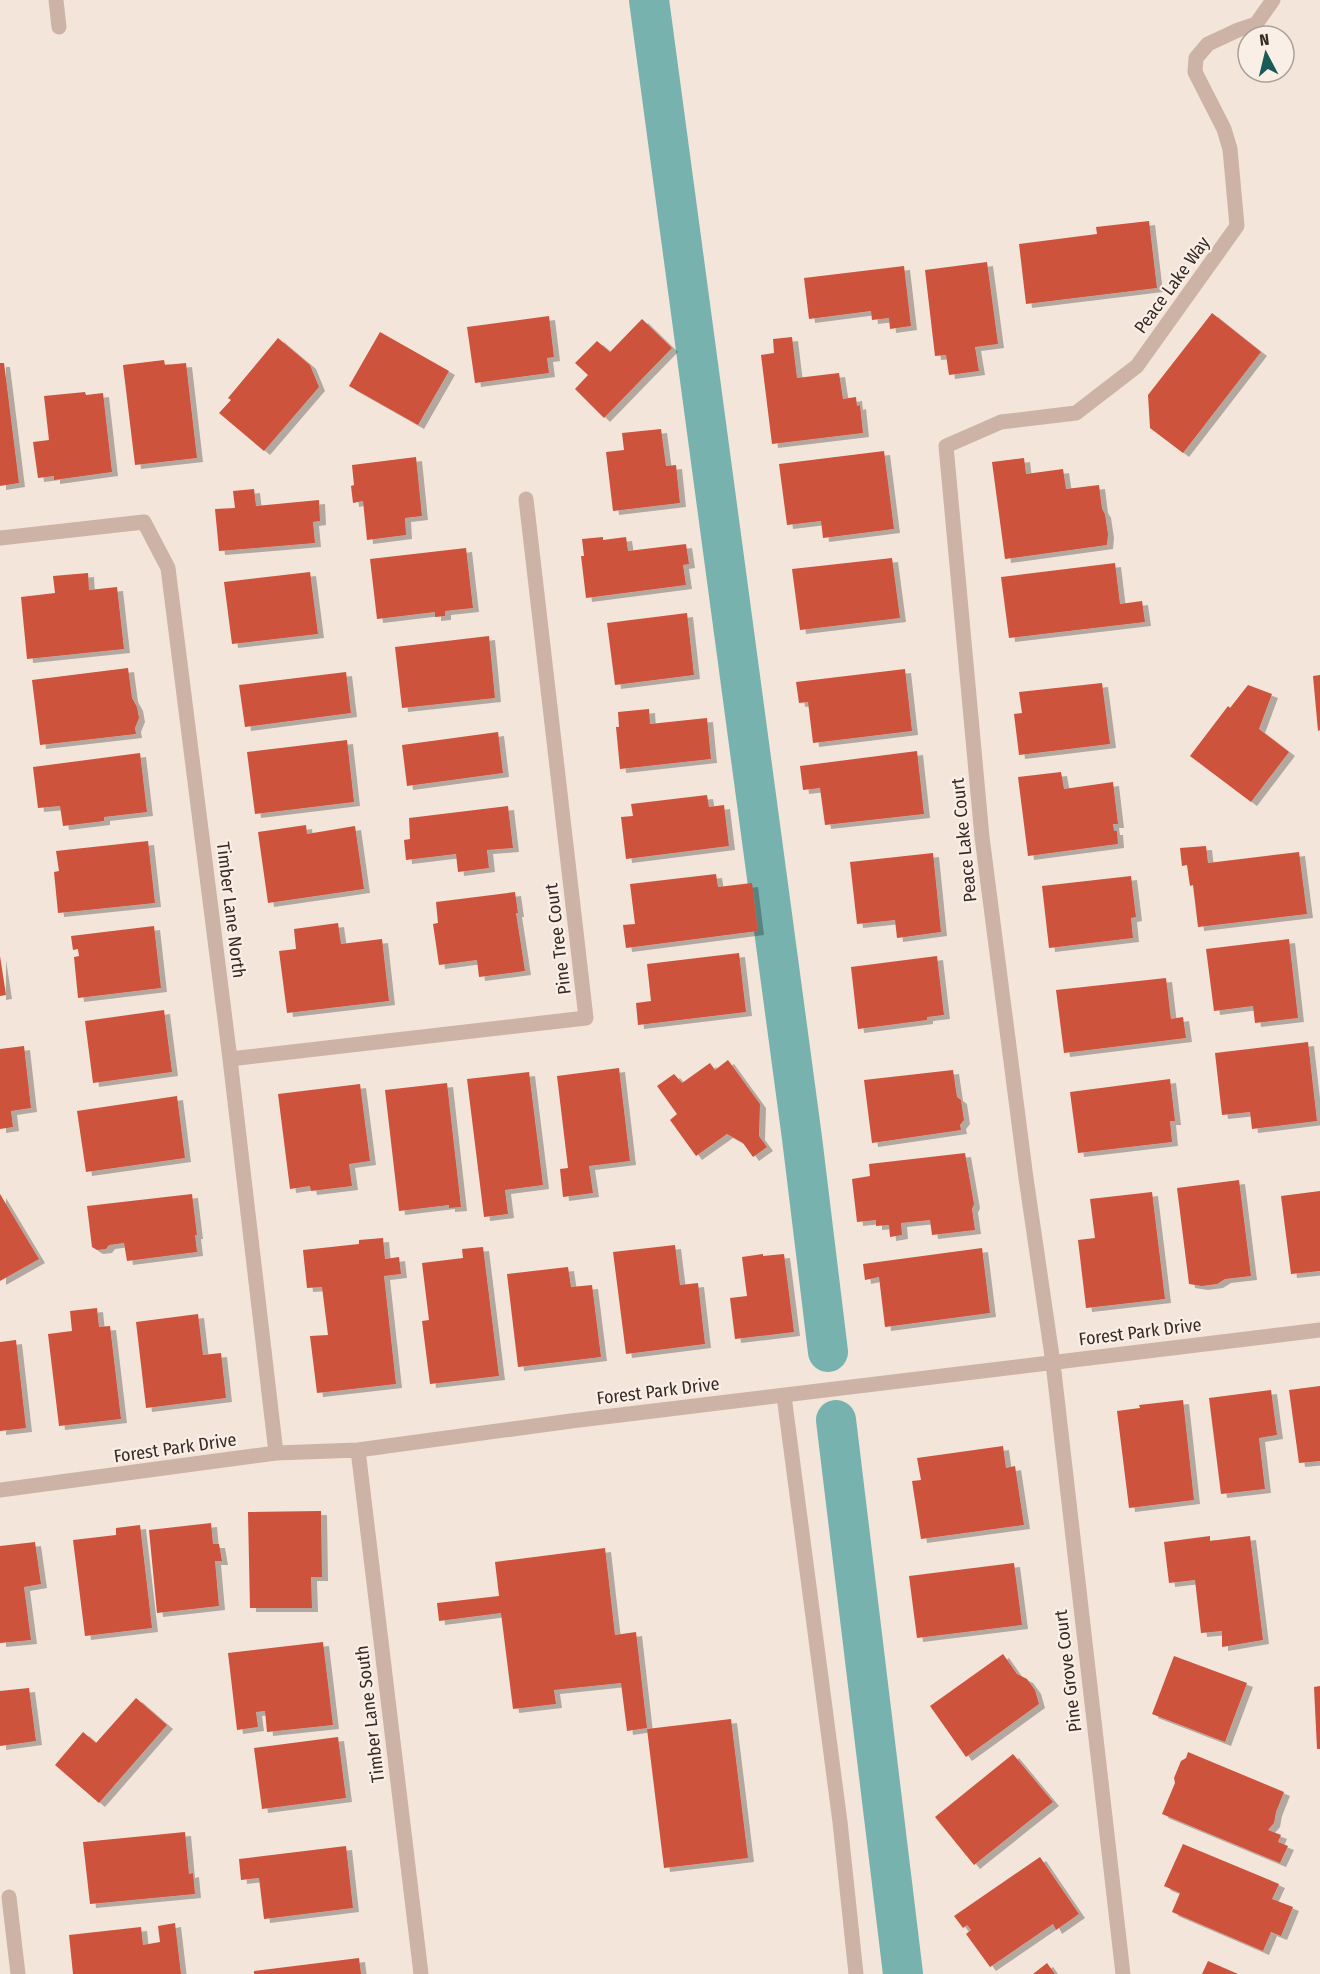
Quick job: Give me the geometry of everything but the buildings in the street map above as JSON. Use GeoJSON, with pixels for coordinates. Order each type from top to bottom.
{"type":"FeatureCollection","features":[{"type":"Feature","properties":{"kind":"street"},"geometry":{"type":"LineString","coordinates":[[56,0],[59,27]]}},
{"type":"Feature","properties":{"kind":"street","name":"Peace Lake Way"},"geometry":{"type":"LineString","coordinates":[[1076,413],[1137,366],[1238,226],[1230,149],[1224,129],[1195,72],[1196,58],[1208,44],[1256,24],[1273,0]]}},
{"type":"Feature","properties":{"kind":"street","name":"Peace Lake Court"},"geometry":{"type":"LineString","coordinates":[[1053,1363],[1026,1178],[982,837],[946,446],[1000,422],[1076,413]]}},
{"type":"Feature","properties":{"kind":"street","name":"Pine Tree Court"},"geometry":{"type":"LineString","coordinates":[[230,1059],[586,1018],[526,499]]}},
{"type":"Feature","properties":{"kind":"street","name":"Timber Lane North"},"geometry":{"type":"LineString","coordinates":[[0,538],[144,522],[168,568],[230,1059],[276,1453]]}},
{"type":"Feature","properties":{"kind":"street","name":"Forest Park Drive"},"geometry":{"type":"LineString","coordinates":[[0,1490],[276,1453],[358,1450],[559,1423],[1320,1330]]}},
{"type":"Feature","properties":{"kind":"street","name":"Pine Grove Court"},"geometry":{"type":"LineString","coordinates":[[1053,1363],[1123,1974]]}},
{"type":"Feature","properties":{"kind":"street"},"geometry":{"type":"LineString","coordinates":[[784,1396],[840,1822],[856,1974]]}},
{"type":"Feature","properties":{"kind":"street","name":"Timber Lane South"},"geometry":{"type":"LineString","coordinates":[[358,1450],[421,1974]]}},
{"type":"Feature","properties":{"kind":"street"},"geometry":{"type":"LineString","coordinates":[[9,1897],[18,1974]]}},
{"type":"Feature","properties":{"kind":"waterway"},"geometry":{"type":"LineString","coordinates":[[649,0],[802,1138],[828,1352]]}},
{"type":"Feature","properties":{"kind":"waterway"},"geometry":{"type":"LineString","coordinates":[[836,1420],[903,1974]]}}]}
